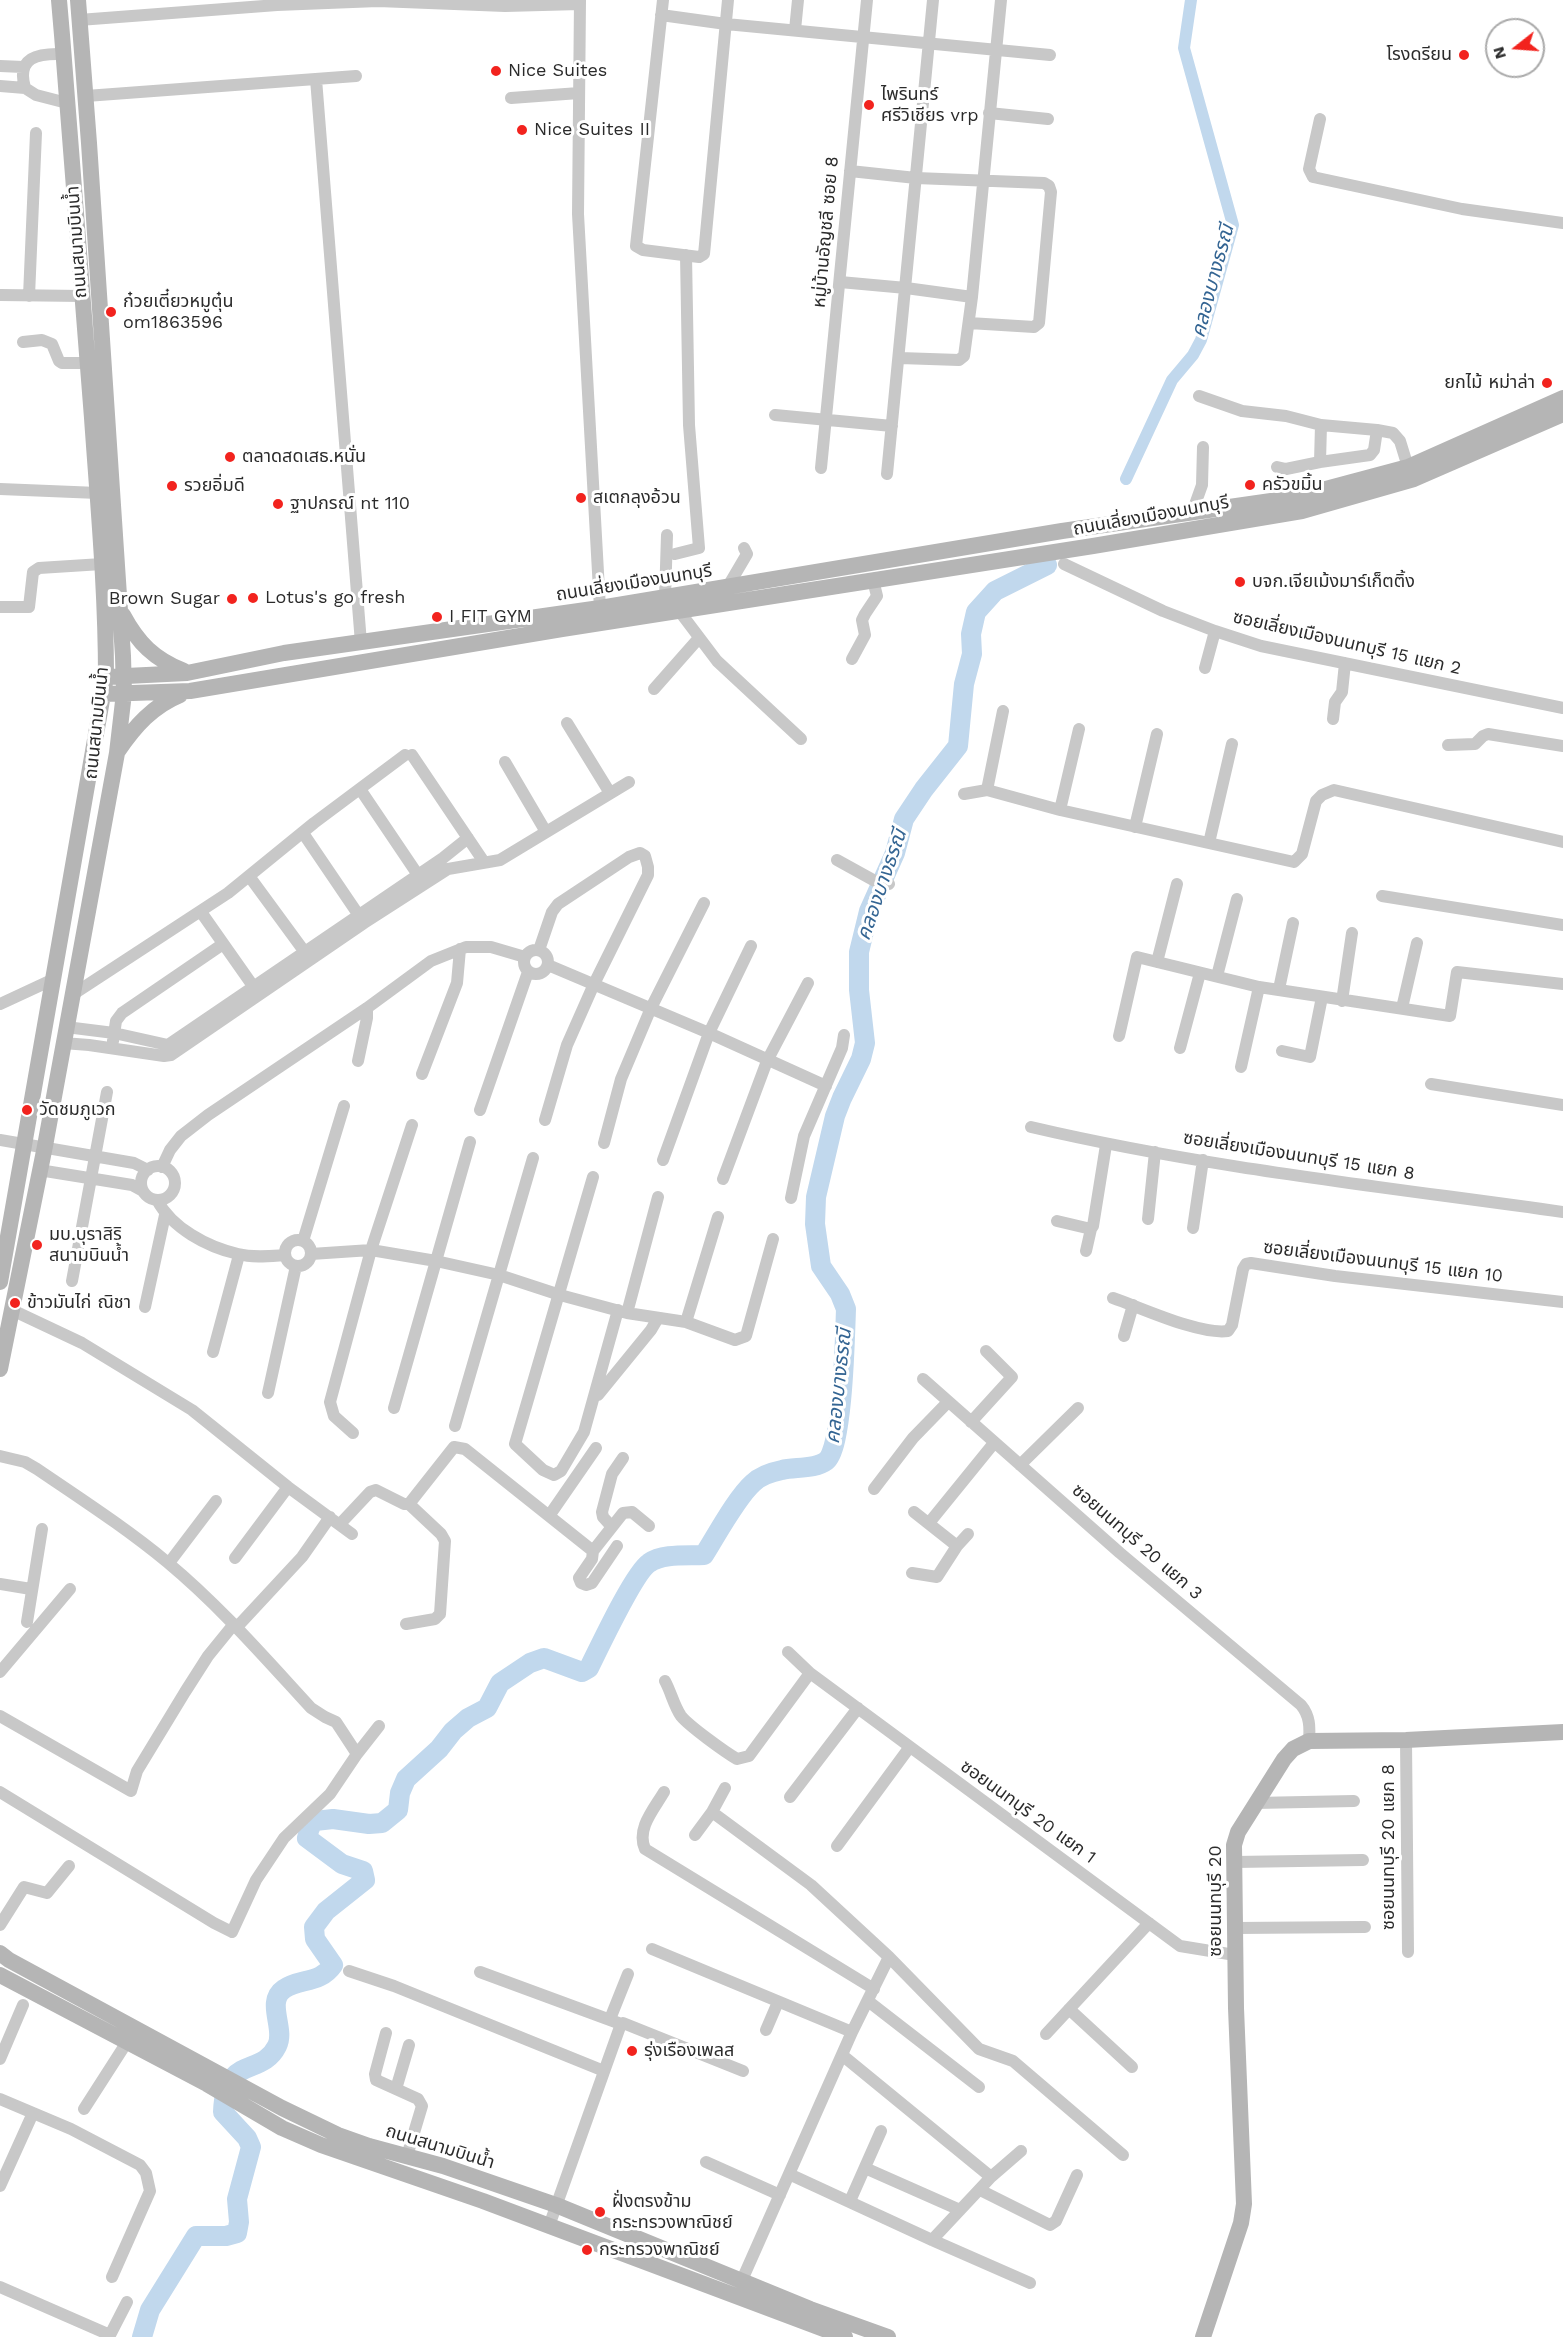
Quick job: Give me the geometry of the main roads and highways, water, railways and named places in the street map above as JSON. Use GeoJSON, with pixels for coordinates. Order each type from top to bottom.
{"type":"FeatureCollection","features":[{"type":"Feature","properties":{"kind":"main road","name":"ถนนสนามบินน้ำ"},"geometry":{"type":"LineString","coordinates":[[0,1282],[106,677],[106,622],[98,493],[59,0]]}},
{"type":"Feature","properties":{"kind":"main road","name":"ถนนสนามบินน้ำ"},"geometry":{"type":"LineString","coordinates":[[0,1370],[45,1146],[117,753],[124,693],[78,0]]}},
{"type":"Feature","properties":{"kind":"main road"},"geometry":{"type":"LineString","coordinates":[[72,144],[89,143]]}},
{"type":"Feature","properties":{"kind":"main road","name":"ถนนเลี่ยงเมืองนนทบุรี"},"geometry":{"type":"LineString","coordinates":[[106,677],[187,673],[284,653],[600,608],[882,563],[1062,531],[1292,498],[1407,467],[1563,398]]}},
{"type":"Feature","properties":{"kind":"main road","name":"ถนนเลี่ยงเมืองนนทบุรี"},"geometry":{"type":"LineString","coordinates":[[104,694],[190,691],[1302,511],[1414,479],[1563,414]]}},
{"type":"Feature","properties":{"kind":"main road"},"geometry":{"type":"LineString","coordinates":[[873,580],[882,563]]}},
{"type":"Feature","properties":{"kind":"main road"},"geometry":{"type":"LineString","coordinates":[[120,609],[140,642],[162,662],[187,673]]}},
{"type":"Feature","properties":{"kind":"main road"},"geometry":{"type":"LineString","coordinates":[[117,753],[146,716],[166,701],[190,691]]}},
{"type":"Feature","properties":{"kind":"main road"},"geometry":{"type":"LineString","coordinates":[[40,1055],[63,1043],[46,1025]]}},
{"type":"Feature","properties":{"kind":"main road","name":"ซอยนนทบุรี 20"},"geometry":{"type":"LineString","coordinates":[[1203,2337],[1241,2223],[1244,2204],[1236,2008],[1234,1838],[1284,1759],[1293,1749],[1309,1741],[1406,1740],[1563,1732]]}},
{"type":"Feature","properties":{"kind":"main road","name":"ถนนสนามบินน้ำ"},"geometry":{"type":"LineString","coordinates":[[0,1953],[237,2092],[282,2108],[338,2135],[556,2205],[810,2309],[888,2337]]}},
{"type":"Feature","properties":{"kind":"main road","name":"ถนนสนามบินน้ำ"},"geometry":{"type":"LineString","coordinates":[[0,1975],[127,2042],[210,2077]]}},
{"type":"Feature","properties":{"kind":"main road","name":"ถนนสนามบินน้ำ"},"geometry":{"type":"LineString","coordinates":[[237,2092],[282,2128],[321,2145],[549,2226],[844,2337]]}},
{"type":"Feature","properties":{"kind":"waterway","name":"คลองบางธรณี"},"geometry":{"type":"LineString","coordinates":[[1126,479],[1172,380],[1193,355],[1201,340],[1233,225],[1184,48],[1191,0]]}},
{"type":"Feature","properties":{"kind":"waterway","name":"คลองบางธรณี"},"geometry":{"type":"LineString","coordinates":[[142,2337],[150,2310],[196,2236],[226,2236],[237,2233],[239,2222],[237,2199],[251,2147],[247,2138],[223,2112],[225,2094],[230,2081],[237,2074],[262,2062],[277,2046],[279,2032],[276,2001],[279,1994],[296,1983],[322,1975],[333,1965],[315,1939],[314,1927],[326,1911],[365,1880],[363,1871],[342,1864],[307,1838],[310,1827],[315,1821],[333,1819],[369,1824],[382,1823],[398,1810],[400,1793],[406,1779],[439,1749],[453,1731],[468,1718],[487,1708],[500,1683],[530,1663],[544,1658],[582,1672],[589,1668],[626,1595],[649,1563],[668,1556],[704,1555],[734,1507],[756,1481],[778,1471],[822,1464],[832,1452],[840,1414],[846,1309],[840,1294],[821,1266],[815,1224],[816,1197],[835,1116],[861,1059],[865,1043],[859,990],[859,952],[869,911],[895,853],[904,819],[958,746],[964,684],[972,654],[971,634],[976,612],[995,591],[1047,565]]}},
{"type":"Feature","properties":{"kind":"place","name":"โรงดรียน"},"geometry":{"type":"Point","coordinates":[1464,55]}},
{"type":"Feature","properties":{"kind":"place","name":"Nice Suites"},"geometry":{"type":"Point","coordinates":[496,71]}},
{"type":"Feature","properties":{"kind":"place","name":"ไพรินทร์ ศรีวิเชียร vrp"},"geometry":{"type":"Point","coordinates":[869,105]}},
{"type":"Feature","properties":{"kind":"place","name":"Nice Suites II"},"geometry":{"type":"Point","coordinates":[522,130]}},
{"type":"Feature","properties":{"kind":"place","name":"ก๋วยเตี๋ยวหมูตุ๋น om1863596"},"geometry":{"type":"Point","coordinates":[111,312]}},
{"type":"Feature","properties":{"kind":"place","name":"ยกไม้ หม่าล่า"},"geometry":{"type":"Point","coordinates":[1547,383]}},
{"type":"Feature","properties":{"kind":"place","name":"ตลาดสดเสธ.หนั่น"},"geometry":{"type":"Point","coordinates":[230,457]}},
{"type":"Feature","properties":{"kind":"place","name":"ครัวขมิ้น"},"geometry":{"type":"Point","coordinates":[1250,485]}},
{"type":"Feature","properties":{"kind":"place","name":"รวยอิ่มดี"},"geometry":{"type":"Point","coordinates":[172,486]}},
{"type":"Feature","properties":{"kind":"place","name":"สเตกลุงอ้วน"},"geometry":{"type":"Point","coordinates":[581,498]}},
{"type":"Feature","properties":{"kind":"place","name":"ฐาปกรณ์ nt 110"},"geometry":{"type":"Point","coordinates":[278,504]}},
{"type":"Feature","properties":{"kind":"place","name":"บจก.เจียเม้งมาร์เก็ตติ้ง"},"geometry":{"type":"Point","coordinates":[1240,582]}},
{"type":"Feature","properties":{"kind":"place","name":"Lotus's go fresh"},"geometry":{"type":"Point","coordinates":[253,598]}},
{"type":"Feature","properties":{"kind":"place","name":"Brown Sugar"},"geometry":{"type":"Point","coordinates":[232,599]}},
{"type":"Feature","properties":{"kind":"place","name":"I FIT GYM"},"geometry":{"type":"Point","coordinates":[437,617]}},
{"type":"Feature","properties":{"kind":"place","name":"วัดชมภูเวก"},"geometry":{"type":"Point","coordinates":[27,1110]}},
{"type":"Feature","properties":{"kind":"place","name":"มบ.บุราสิริ สนามบินน้ำ"},"geometry":{"type":"Point","coordinates":[37,1245]}},
{"type":"Feature","properties":{"kind":"place","name":"ข้าวมันไก่ ณิชา"},"geometry":{"type":"Point","coordinates":[15,1303]}},
{"type":"Feature","properties":{"kind":"place","name":"รุ่งเรืองเพลส"},"geometry":{"type":"Point","coordinates":[632,2051]}},
{"type":"Feature","properties":{"kind":"place","name":"ฝั่งตรงข้าม กระทรวงพาณิชย์"},"geometry":{"type":"Point","coordinates":[600,2212]}},
{"type":"Feature","properties":{"kind":"place","name":"กระทรวงพาณิชย์"},"geometry":{"type":"Point","coordinates":[587,2250]}}]}
